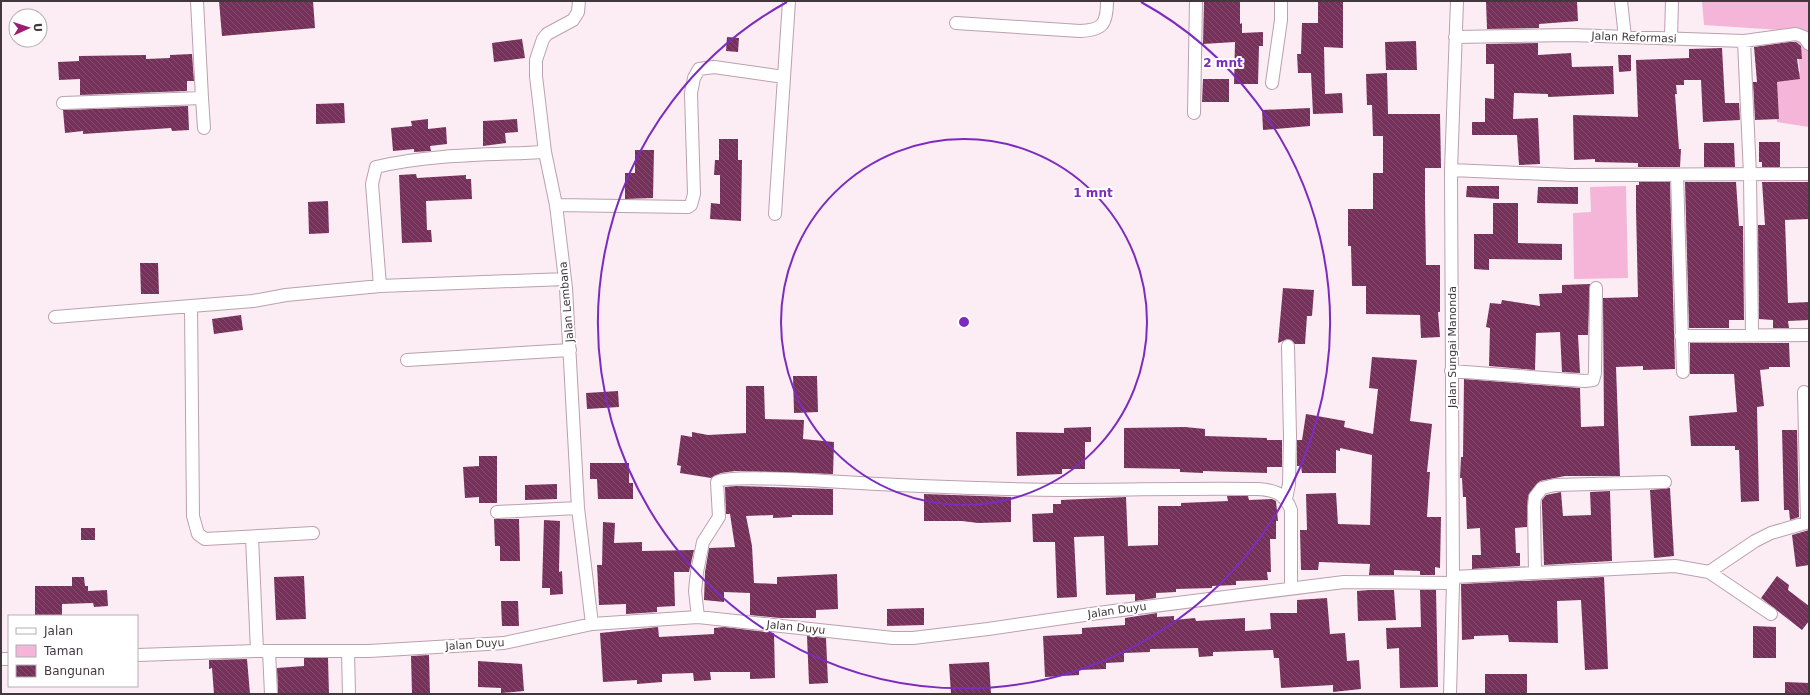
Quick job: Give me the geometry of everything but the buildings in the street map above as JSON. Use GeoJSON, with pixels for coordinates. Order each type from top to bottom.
{"type":"FeatureCollection","features":[{"type":"Feature","properties":{"kind":"street"},"geometry":{"type":"LineString","coordinates":[[198,1],[204,128]]}},
{"type":"Feature","properties":{"kind":"street","name":"Jalan Lembana"},"geometry":{"type":"LineString","coordinates":[[579,1],[575,17],[570,23],[546,34],[538,52],[536,76],[545,152],[556,205],[565,279],[578,508],[592,624]]}},
{"type":"Feature","properties":{"kind":"street"},"geometry":{"type":"LineString","coordinates":[[775,214],[789,1]]}},
{"type":"Feature","properties":{"kind":"street"},"geometry":{"type":"LineString","coordinates":[[956,23],[1095,31],[1103,24],[1107,11],[1107,1]]}},
{"type":"Feature","properties":{"kind":"street"},"geometry":{"type":"LineString","coordinates":[[1194,113],[1196,1]]}},
{"type":"Feature","properties":{"kind":"street"},"geometry":{"type":"LineString","coordinates":[[1272,83],[1281,20],[1281,1]]}},
{"type":"Feature","properties":{"kind":"street","name":"Jalan Sungai Manonda"},"geometry":{"type":"LineString","coordinates":[[1450,694],[1453,580],[1451,170],[1457,1]]}},
{"type":"Feature","properties":{"kind":"street"},"geometry":{"type":"LineString","coordinates":[[1621,1],[1625,37]]}},
{"type":"Feature","properties":{"kind":"street"},"geometry":{"type":"LineString","coordinates":[[1671,38],[1672,1]]}},
{"type":"Feature","properties":{"kind":"street","name":"Jalan Reformasi"},"geometry":{"type":"LineString","coordinates":[[1455,37],[1540,35],[1744,41],[1796,34],[1804,37],[1809,44]]}},
{"type":"Feature","properties":{"kind":"street"},"geometry":{"type":"LineString","coordinates":[[1744,41],[1750,175],[1752,334]]}},
{"type":"Feature","properties":{"kind":"street"},"geometry":{"type":"LineString","coordinates":[[556,205],[688,207],[691,205],[694,194],[691,93],[694,78],[700,70],[714,67],[784,77]]}},
{"type":"Feature","properties":{"kind":"street"},"geometry":{"type":"LineString","coordinates":[[63,103],[202,98]]}},
{"type":"Feature","properties":{"kind":"street"},"geometry":{"type":"LineString","coordinates":[[380,286],[372,184],[376,167],[398,162],[445,157],[545,152]]}},
{"type":"Feature","properties":{"kind":"street"},"geometry":{"type":"LineString","coordinates":[[1451,170],[1570,175],[1809,174]]}},
{"type":"Feature","properties":{"kind":"street"},"geometry":{"type":"LineString","coordinates":[[1678,175],[1683,372]]}},
{"type":"Feature","properties":{"kind":"street"},"geometry":{"type":"LineString","coordinates":[[55,317],[253,301],[286,295],[380,286],[565,279]]}},
{"type":"Feature","properties":{"kind":"street"},"geometry":{"type":"LineString","coordinates":[[1452,371],[1585,381],[1593,380],[1596,288]]}},
{"type":"Feature","properties":{"kind":"street"},"geometry":{"type":"LineString","coordinates":[[191,306],[194,525],[198,534],[205,539],[313,533]]}},
{"type":"Feature","properties":{"kind":"street"},"geometry":{"type":"LineString","coordinates":[[1681,336],[1752,334],[1809,335]]}},
{"type":"Feature","properties":{"kind":"street"},"geometry":{"type":"LineString","coordinates":[[1286,499],[1289,484],[1290,443],[1288,346]]}},
{"type":"Feature","properties":{"kind":"street"},"geometry":{"type":"LineString","coordinates":[[407,360],[570,350]]}},
{"type":"Feature","properties":{"kind":"street"},"geometry":{"type":"LineString","coordinates":[[1771,614],[1709,572],[1755,541],[1771,533],[1808,522],[1804,392]]}},
{"type":"Feature","properties":{"kind":"street"},"geometry":{"type":"LineString","coordinates":[[698,617],[695,591],[697,572],[704,542],[719,517],[717,485],[720,480],[811,480],[912,486],[1056,490],[1258,489],[1277,491],[1286,499],[1291,510],[1291,588]]}},
{"type":"Feature","properties":{"kind":"street"},"geometry":{"type":"LineString","coordinates":[[1535,573],[1534,507],[1535,497],[1542,488],[1555,485],[1665,482]]}},
{"type":"Feature","properties":{"kind":"street"},"geometry":{"type":"LineString","coordinates":[[497,512],[578,508]]}},
{"type":"Feature","properties":{"kind":"street"},"geometry":{"type":"LineString","coordinates":[[252,537],[263,651],[271,694]]}},
{"type":"Feature","properties":{"kind":"street","name":"Jalan Duyu"},"geometry":{"type":"LineString","coordinates":[[138,655],[263,651],[348,651],[504,643],[592,624],[698,617],[904,638],[988,629],[1098,612],[1291,588],[1364,581],[1453,580],[1535,573],[1665,566],[1709,572]]}},
{"type":"Feature","properties":{"kind":"street"},"geometry":{"type":"LineString","coordinates":[[348,651],[349,694]]}},
{"type":"Feature","properties":{"kind":"green space"},"geometry":{"type":"Polygon","coordinates":[[[1702,1],[1809,1],[1809,127],[1777,122],[1774,79],[1800,72],[1795,31],[1704,25],[1702,1]]]}},
{"type":"Feature","properties":{"kind":"green space"},"geometry":{"type":"Polygon","coordinates":[[[1626,186],[1628,278],[1574,279],[1573,213],[1591,212],[1590,187],[1626,186]]]}}]}
